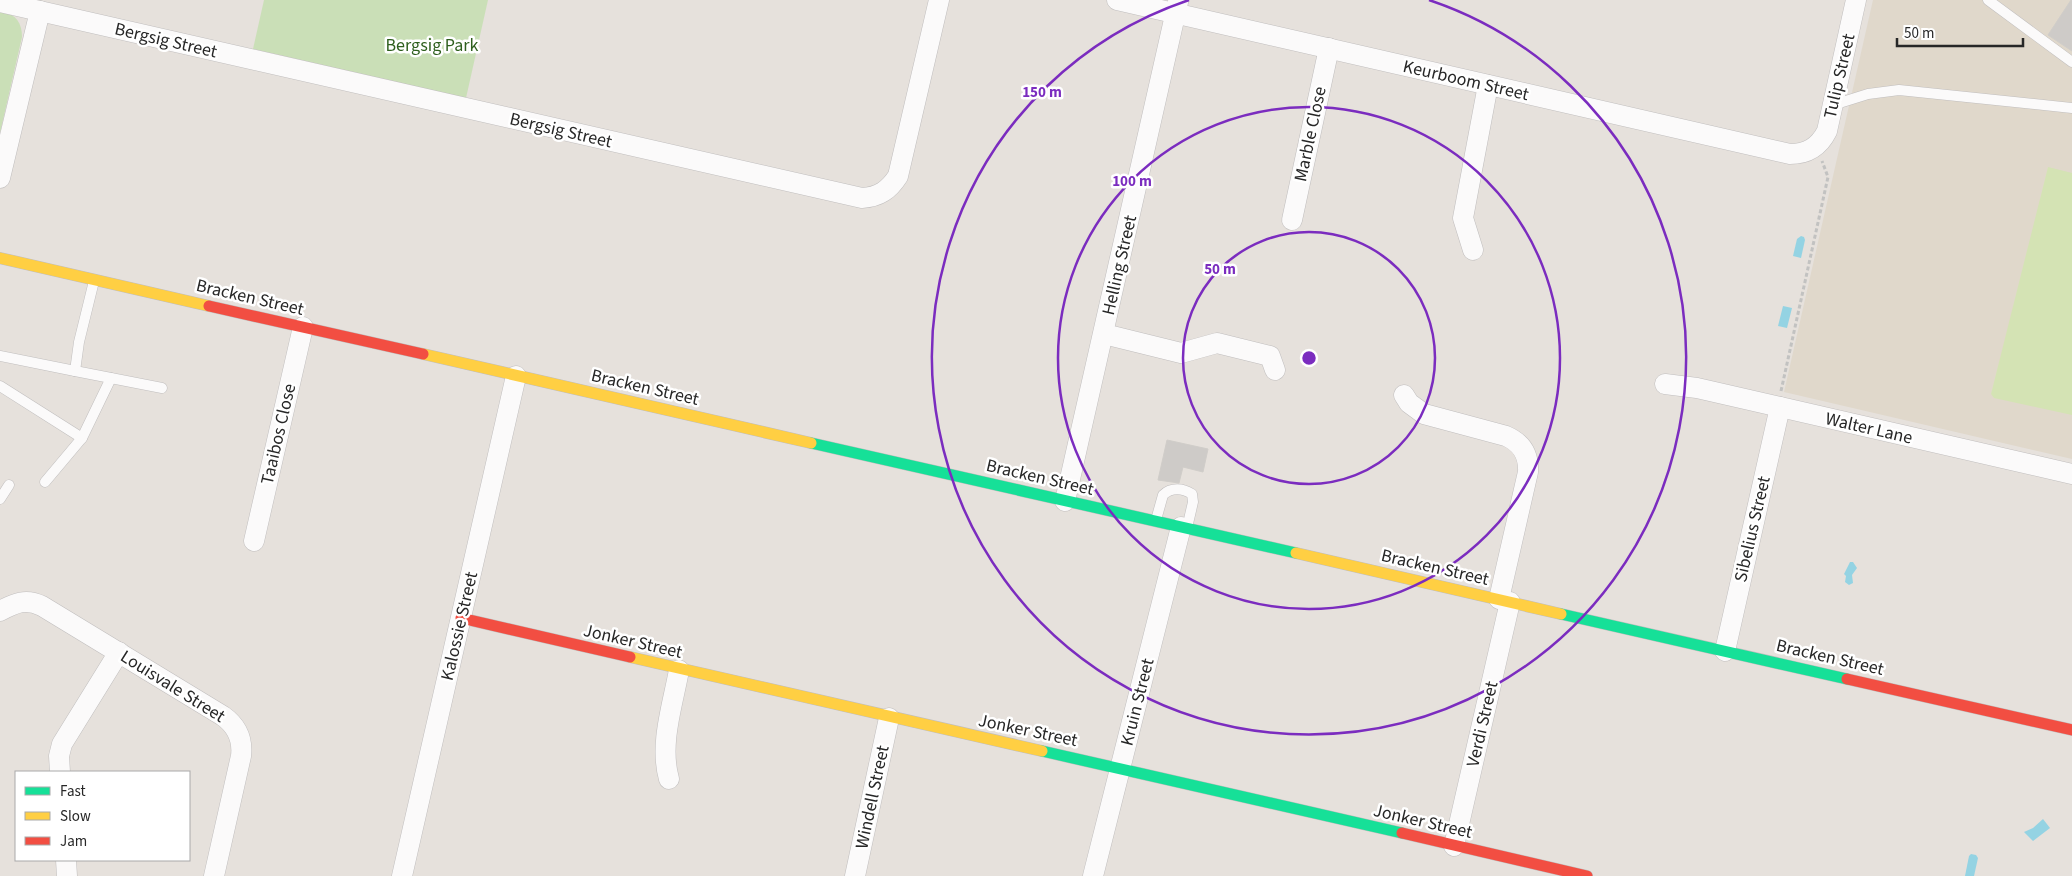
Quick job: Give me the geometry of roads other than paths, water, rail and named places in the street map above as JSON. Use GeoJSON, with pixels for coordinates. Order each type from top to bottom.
{"type":"FeatureCollection","features":[{"type":"Feature","properties":{"kind":"street","name":"Bergsig Street"},"geometry":{"type":"LineString","coordinates":[[0,2],[862,198],[882,193],[889,189],[898,176],[939,0]]}},
{"type":"Feature","properties":{"kind":"street","name":"Keurboom Street"},"geometry":{"type":"LineString","coordinates":[[1117,0],[1177,7],[1328,48],[1790,154],[1799,154],[1814,148]]}},
{"type":"Feature","properties":{"kind":"street","name":"Tulip Street"},"geometry":{"type":"LineString","coordinates":[[1814,148],[1827,131],[1856,0]]}},
{"type":"Feature","properties":{"kind":"street","name":"Helling Street"},"geometry":{"type":"LineString","coordinates":[[1065,501],[1177,7]]}},
{"type":"Feature","properties":{"kind":"street"},"geometry":{"type":"LineString","coordinates":[[0,178],[40,11]]}},
{"type":"Feature","properties":{"kind":"street","name":"Marble Close"},"geometry":{"type":"LineString","coordinates":[[1292,220],[1328,48]]}},
{"type":"Feature","properties":{"kind":"street"},"geometry":{"type":"LineString","coordinates":[[1473,250],[1463,218],[1488,85]]}},
{"type":"Feature","properties":{"kind":"street","name":"Bracken Street"},"geometry":{"type":"LineString","coordinates":[[0,258],[2072,730]]}},
{"type":"Feature","properties":{"kind":"street","name":"Taaibos Close"},"geometry":{"type":"LineString","coordinates":[[254,541],[302,327]]}},
{"type":"Feature","properties":{"kind":"street"},"geometry":{"type":"LineString","coordinates":[[1104,334],[1181,353],[1216,343],[1270,356],[1275,370]]}},
{"type":"Feature","properties":{"kind":"street","name":"Kalossie Street"},"geometry":{"type":"LineString","coordinates":[[402,876],[516,376]]}},
{"type":"Feature","properties":{"kind":"street","name":"Walter Lane"},"geometry":{"type":"LineString","coordinates":[[1665,384],[1697,388],[2072,474]]}},
{"type":"Feature","properties":{"kind":"street","name":"Verdi Street"},"geometry":{"type":"LineString","coordinates":[[1404,395],[1409,403],[1424,414],[1506,436],[1517,442],[1526,455],[1528,472],[1454,846]]}},
{"type":"Feature","properties":{"kind":"street","name":"Sibelius Street"},"geometry":{"type":"LineString","coordinates":[[1725,651],[1780,407]]}},
{"type":"Feature","properties":{"kind":"street","name":"Kruin Street"},"geometry":{"type":"LineString","coordinates":[[1093,876],[1184,528]]}},
{"type":"Feature","properties":{"kind":"street","name":"Louisvale Street"},"geometry":{"type":"LineString","coordinates":[[0,611],[24,601],[36,603],[223,716],[235,726],[239,733],[242,748],[241,756],[214,876]]}},
{"type":"Feature","properties":{"kind":"street","name":"Jonker Street"},"geometry":{"type":"LineString","coordinates":[[461,618],[679,670],[1120,768],[1587,876]]}},
{"type":"Feature","properties":{"kind":"street"},"geometry":{"type":"LineString","coordinates":[[60,771],[59,756],[62,744],[119,652]]}},
{"type":"Feature","properties":{"kind":"street"},"geometry":{"type":"LineString","coordinates":[[670,779],[665,760],[666,746],[679,670]]}},
{"type":"Feature","properties":{"kind":"street","name":"Windell Street"},"geometry":{"type":"LineString","coordinates":[[855,876],[889,718]]}},
{"type":"Feature","properties":{"kind":"street"},"geometry":{"type":"LineString","coordinates":[[66,861],[67,876]]}},
{"type":"Feature","properties":{"kind":"lane"},"geometry":{"type":"LineString","coordinates":[[1988,0],[2072,62]]}},
{"type":"Feature","properties":{"kind":"lane"},"geometry":{"type":"LineString","coordinates":[[1833,105],[1868,94],[1898,90],[2072,108]]}},
{"type":"Feature","properties":{"kind":"lane"},"geometry":{"type":"LineString","coordinates":[[75,371],[95,280]]}},
{"type":"Feature","properties":{"kind":"lane"},"geometry":{"type":"LineString","coordinates":[[0,356],[162,388]]}},
{"type":"Feature","properties":{"kind":"lane"},"geometry":{"type":"LineString","coordinates":[[45,482],[82,438],[111,378]]}},
{"type":"Feature","properties":{"kind":"lane"},"geometry":{"type":"LineString","coordinates":[[0,386],[26,405],[82,438]]}},
{"type":"Feature","properties":{"kind":"lane"},"geometry":{"type":"LineString","coordinates":[[0,499],[9,485]]}},
{"type":"Feature","properties":{"kind":"lane"},"geometry":{"type":"LineString","coordinates":[[1156,521],[1163,495],[1166,492],[1174,489],[1189,492],[1192,494],[1192,502],[1184,528]]}},
{"type":"Feature","properties":{"kind":"water"},"geometry":{"type":"Polygon","coordinates":[[[1801,236],[1805,240],[1801,258],[1793,256],[1797,239],[1801,236]]]}},
{"type":"Feature","properties":{"kind":"water"},"geometry":{"type":"Polygon","coordinates":[[[1783,306],[1792,308],[1787,328],[1778,326],[1783,306]]]}},
{"type":"Feature","properties":{"kind":"water"},"geometry":{"type":"Polygon","coordinates":[[[1850,562],[1853,562],[1857,568],[1852,575],[1853,583],[1849,585],[1845,582],[1846,576],[1844,574],[1850,562]]]}},
{"type":"Feature","properties":{"kind":"water"},"geometry":{"type":"Polygon","coordinates":[[[2043,819],[2050,828],[2033,841],[2024,832],[2033,828],[2043,819]]]}},
{"type":"Feature","properties":{"kind":"water"},"geometry":{"type":"Polygon","coordinates":[[[1971,854],[1976,855],[1978,858],[1974,876],[1965,876],[1969,856],[1971,854]]]}},
{"type":"Feature","properties":{"kind":"park label","name":"Bergsig Park"},"geometry":{"type":"Point","coordinates":[432,45]}}]}
